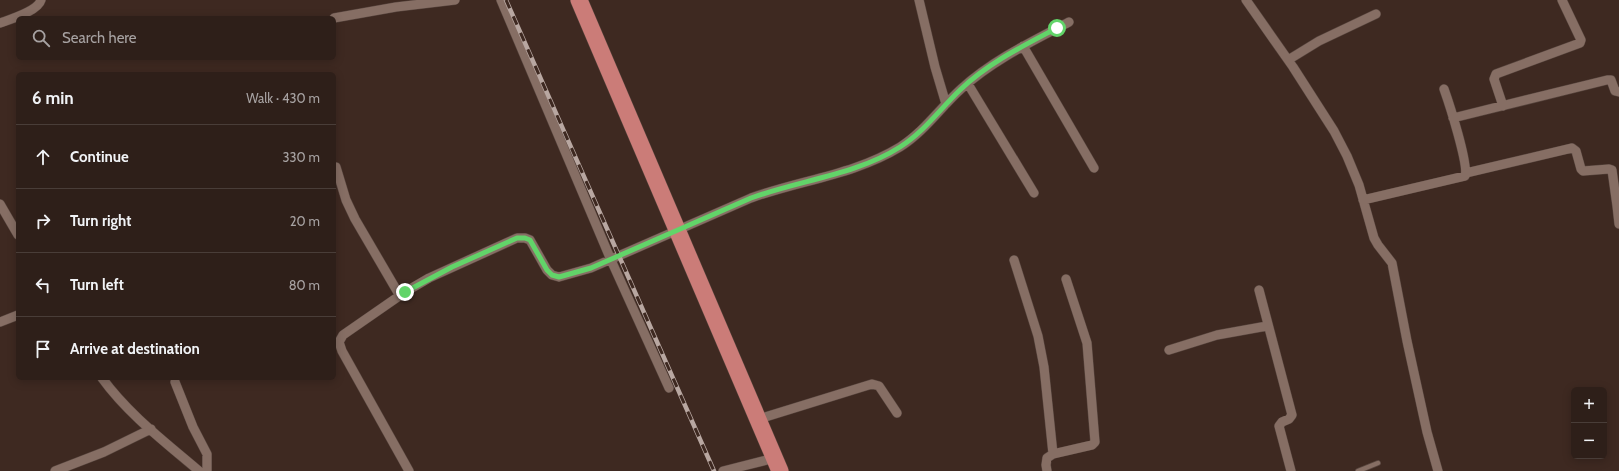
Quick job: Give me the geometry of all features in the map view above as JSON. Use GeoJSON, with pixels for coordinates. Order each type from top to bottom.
{"type":"FeatureCollection","features":[{"type":"Feature","properties":{"kind":"highway"},"geometry":{"type":"LineString","coordinates":[[579,0],[759,419],[777,465]]}},
{"type":"Feature","properties":{"kind":"street"},"geometry":{"type":"LineString","coordinates":[[17,16],[37,7],[41,0]]}},
{"type":"Feature","properties":{"kind":"street"},"geometry":{"type":"LineString","coordinates":[[336,18],[396,7],[455,0]]}},
{"type":"Feature","properties":{"kind":"street"},"geometry":{"type":"LineString","coordinates":[[501,0],[611,260],[669,388]]}},
{"type":"Feature","properties":{"kind":"street"},"geometry":{"type":"LineString","coordinates":[[919,0],[935,67],[946,104]]}},
{"type":"Feature","properties":{"kind":"street"},"geometry":{"type":"LineString","coordinates":[[1246,0],[1288,60],[1341,144],[1363,200],[1378,246],[1392,263],[1427,432],[1438,471]]}},
{"type":"Feature","properties":{"kind":"street"},"geometry":{"type":"LineString","coordinates":[[1503,106],[1494,79],[1496,74],[1580,43],[1581,40],[1562,0]]}},
{"type":"Feature","properties":{"kind":"street"},"geometry":{"type":"LineString","coordinates":[[1288,60],[1319,41],[1376,14]]}},
{"type":"Feature","properties":{"kind":"street"},"geometry":{"type":"LineString","coordinates":[[0,23],[16,16]]}},
{"type":"Feature","properties":{"kind":"street"},"geometry":{"type":"LineString","coordinates":[[409,471],[342,352],[339,342],[342,334],[430,278],[517,238],[525,238],[530,240],[547,270],[552,275],[559,277],[591,268],[611,260],[777,188],[834,174],[882,157],[919,133],[946,104],[992,64],[1069,22]]}},
{"type":"Feature","properties":{"kind":"street"},"geometry":{"type":"LineString","coordinates":[[1023,46],[1094,168]]}},
{"type":"Feature","properties":{"kind":"street"},"geometry":{"type":"LineString","coordinates":[[1454,118],[1607,80],[1611,80],[1615,91],[1619,92]]}},
{"type":"Feature","properties":{"kind":"street"},"geometry":{"type":"LineString","coordinates":[[968,84],[1034,193]]}},
{"type":"Feature","properties":{"kind":"street"},"geometry":{"type":"LineString","coordinates":[[1444,89],[1454,118],[1466,173]]}},
{"type":"Feature","properties":{"kind":"street"},"geometry":{"type":"LineString","coordinates":[[1363,200],[1462,178],[1466,173],[1572,148],[1576,151],[1583,171],[1612,170],[1618,206],[1619,224]]}},
{"type":"Feature","properties":{"kind":"street"},"geometry":{"type":"LineString","coordinates":[[336,167],[346,200],[355,219],[400,296]]}},
{"type":"Feature","properties":{"kind":"street"},"geometry":{"type":"LineString","coordinates":[[0,204],[16,232]]}},
{"type":"Feature","properties":{"kind":"street"},"geometry":{"type":"LineString","coordinates":[[1014,260],[1038,336],[1044,367],[1053,454]]}},
{"type":"Feature","properties":{"kind":"street"},"geometry":{"type":"LineString","coordinates":[[1048,471],[1046,465],[1047,458],[1053,454],[1092,445],[1096,442],[1087,343],[1066,279]]}},
{"type":"Feature","properties":{"kind":"street"},"geometry":{"type":"LineString","coordinates":[[1259,290],[1267,326],[1281,371],[1292,415],[1279,426],[1292,471]]}},
{"type":"Feature","properties":{"kind":"street"},"geometry":{"type":"LineString","coordinates":[[0,322],[16,316]]}},
{"type":"Feature","properties":{"kind":"street"},"geometry":{"type":"LineString","coordinates":[[1170,350],[1217,336],[1267,326]]}},
{"type":"Feature","properties":{"kind":"street"},"geometry":{"type":"LineString","coordinates":[[103,380],[111,391],[126,407],[199,471]]}},
{"type":"Feature","properties":{"kind":"street"},"geometry":{"type":"LineString","coordinates":[[175,382],[193,427],[207,454],[207,471]]}},
{"type":"Feature","properties":{"kind":"street"},"geometry":{"type":"LineString","coordinates":[[759,419],[872,384],[879,386],[897,414]]}},
{"type":"Feature","properties":{"kind":"street"},"geometry":{"type":"LineString","coordinates":[[55,471],[104,452],[151,429]]}},
{"type":"Feature","properties":{"kind":"street"},"geometry":{"type":"LineString","coordinates":[[724,471],[777,465]]}},
{"type":"Feature","properties":{"kind":"lane"},"geometry":{"type":"LineString","coordinates":[[1358,471],[1378,463]]}},
{"type":"Feature","properties":{"kind":"railway"},"geometry":{"type":"LineString","coordinates":[[506,0],[714,471]]}},
{"type":"Feature","properties":{"kind":"route"},"geometry":{"type":"LineString","coordinates":[[405,292],[452,267],[517,238],[525,238],[533,243],[547,270],[552,275],[559,277],[572,274],[591,268],[777,188],[860,166],[882,157],[919,133],[961,89],[992,64],[1018,48],[1057,28]]}}]}
